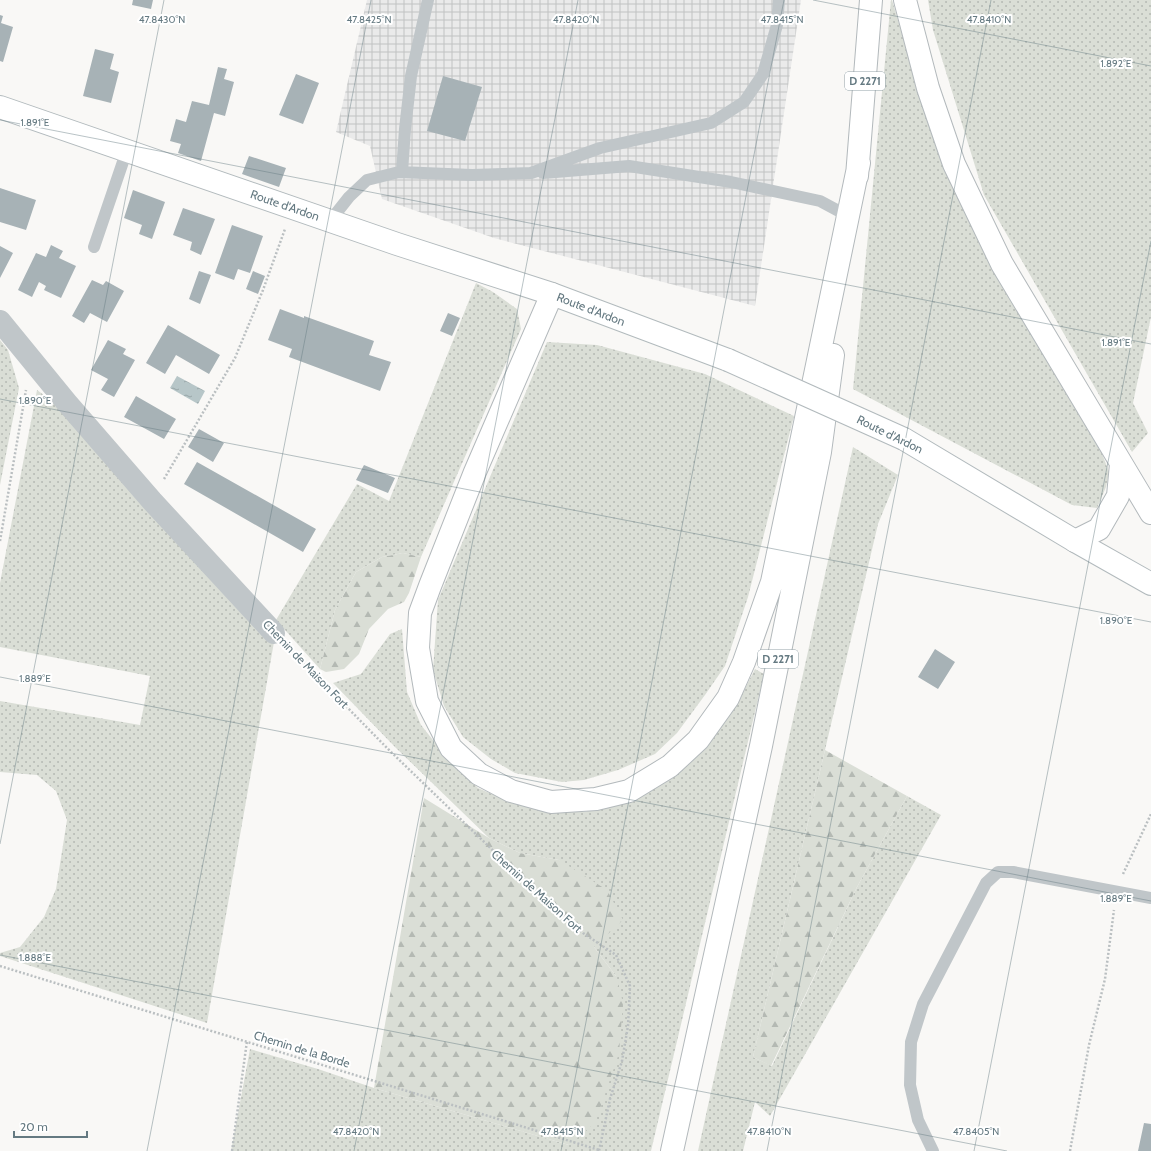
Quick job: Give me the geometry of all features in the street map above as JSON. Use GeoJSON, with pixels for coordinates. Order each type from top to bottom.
{"type":"FeatureCollection","features":[{"type":"Feature","properties":{"kind":"main road","name":"D 2271"},"geometry":{"type":"LineString","coordinates":[[672,1151],[761,746],[820,452],[859,162],[871,0]]}},
{"type":"Feature","properties":{"kind":"main road"},"geometry":{"type":"LineString","coordinates":[[905,0],[928,88],[954,164],[1002,264],[1151,513]]}},
{"type":"Feature","properties":{"kind":"main road","name":"Route d'Ardon"},"geometry":{"type":"LineString","coordinates":[[0,107],[293,208],[552,294],[728,360],[904,439],[1075,541],[1151,584]]}},
{"type":"Feature","properties":{"kind":"main road"},"geometry":{"type":"LineString","coordinates":[[552,294],[475,472],[430,586],[420,613],[418,648],[427,701],[451,748],[479,774],[511,791],[551,802],[596,799],[629,791],[670,766],[698,740],[728,698],[744,662],[772,582],[859,162]]}},
{"type":"Feature","properties":{"kind":"main road"},"geometry":{"type":"LineString","coordinates":[[1075,541],[1099,529],[1118,496],[1121,464]]}},
{"type":"Feature","properties":{"kind":"street","name":"Chemin de Maison Fort"},"geometry":{"type":"LineString","coordinates":[[0,321],[18,341],[67,403],[152,500],[274,633]]}},
{"type":"Feature","properties":{"kind":"lane"},"geometry":{"type":"LineString","coordinates":[[402,172],[411,76],[428,0]]}},
{"type":"Feature","properties":{"kind":"lane"},"geometry":{"type":"LineString","coordinates":[[532,173],[600,148],[711,123],[744,102],[763,74],[777,25],[779,0]]}},
{"type":"Feature","properties":{"kind":"lane"},"geometry":{"type":"LineString","coordinates":[[94,247],[126,150]]}},
{"type":"Feature","properties":{"kind":"lane"},"geometry":{"type":"LineString","coordinates":[[330,220],[349,197],[367,180],[398,172],[472,175],[532,173],[629,166],[731,182],[820,201],[848,216]]}},
{"type":"Feature","properties":{"kind":"lane"},"geometry":{"type":"LineString","coordinates":[[933,1151],[918,1120],[910,1085],[911,1042],[923,1004],[986,882],[998,872],[1012,872],[1151,898]]}},
{"type":"Feature","properties":{"kind":"path"},"geometry":{"type":"LineString","coordinates":[[152,500],[235,358],[263,290],[293,208]]}},
{"type":"Feature","properties":{"kind":"path"},"geometry":{"type":"LineString","coordinates":[[0,542],[27,383]]}},
{"type":"Feature","properties":{"kind":"path","name":"Chemin de Maison Fort"},"geometry":{"type":"LineString","coordinates":[[274,633],[390,751],[538,894],[584,933],[616,956],[630,986],[628,1026],[622,1061],[610,1099],[599,1150]]}},
{"type":"Feature","properties":{"kind":"path"},"geometry":{"type":"LineString","coordinates":[[1070,1151],[1089,1045],[1105,979],[1116,891],[1151,814]]}},
{"type":"Feature","properties":{"kind":"path","name":"Chemin de la Borde"},"geometry":{"type":"LineString","coordinates":[[0,966],[599,1150]]}},
{"type":"Feature","properties":{"kind":"path"},"geometry":{"type":"LineString","coordinates":[[232,1151],[246,1041]]}},
{"type":"Feature","properties":{"kind":"shaded area"},"geometry":{"type":"Polygon","coordinates":[[[367,0],[801,0],[755,306],[494,238],[382,199],[370,146],[336,132],[367,0]]]}},
{"type":"Feature","properties":{"kind":"green space"},"geometry":{"type":"Polygon","coordinates":[[[891,0],[925,112],[1098,443],[1109,472],[1106,487],[1097,508],[1072,505],[853,389],[891,0]]]}},
{"type":"Feature","properties":{"kind":"green space"},"geometry":{"type":"Polygon","coordinates":[[[928,0],[1151,0],[1151,317],[1133,403],[1148,433],[1132,452],[984,195],[933,30],[928,0]]]}},
{"type":"Feature","properties":{"kind":"green space"},"geometry":{"type":"Polygon","coordinates":[[[476,283],[493,292],[517,309],[521,329],[421,557],[403,553],[382,557],[356,572],[335,610],[320,669],[276,620],[357,484],[389,501],[476,283]]]}},
{"type":"Feature","properties":{"kind":"green space"},"geometry":{"type":"Polygon","coordinates":[[[0,340],[8,350],[19,388],[0,485],[0,340]]]}},
{"type":"Feature","properties":{"kind":"green space"},"geometry":{"type":"Polygon","coordinates":[[[547,342],[597,345],[705,374],[794,416],[748,597],[725,666],[677,733],[655,754],[618,770],[584,780],[562,782],[515,773],[491,759],[463,737],[444,706],[433,670],[438,600],[547,342]]]}},
{"type":"Feature","properties":{"kind":"green space"},"geometry":{"type":"Polygon","coordinates":[[[37,390],[59,406],[274,642],[207,1023],[0,956],[0,953],[20,947],[44,917],[56,889],[67,820],[56,791],[37,775],[0,772],[0,701],[140,725],[150,676],[0,647],[0,583],[37,390]]]}},
{"type":"Feature","properties":{"kind":"green space"},"geometry":{"type":"Polygon","coordinates":[[[853,447],[898,475],[878,524],[753,1057],[772,1066],[857,887],[907,796],[941,815],[770,1116],[755,1102],[743,1151],[698,1151],[853,447]]]}},
{"type":"Feature","properties":{"kind":"green space"},"geometry":{"type":"Polygon","coordinates":[[[403,553],[421,557],[409,593],[404,602],[388,609],[369,629],[359,654],[344,669],[326,672],[320,669],[335,610],[356,572],[382,557],[403,553]]]}},
{"type":"Feature","properties":{"kind":"green space"},"geometry":{"type":"Polygon","coordinates":[[[402,629],[407,692],[421,725],[448,759],[478,788],[510,802],[547,811],[584,812],[620,803],[737,704],[755,669],[764,674],[651,1151],[231,1151],[250,1049],[318,1069],[374,1088],[569,1145],[616,976],[594,947],[559,860],[520,853],[489,838],[396,748],[333,683],[361,674],[390,634],[402,629]]]}},
{"type":"Feature","properties":{"kind":"green space"},"geometry":{"type":"Polygon","coordinates":[[[825,750],[907,796],[857,887],[771,1066],[753,1057],[825,750]]]}},
{"type":"Feature","properties":{"kind":"green space"},"geometry":{"type":"Polygon","coordinates":[[[424,798],[489,838],[520,853],[559,860],[607,890],[623,920],[594,947],[616,976],[623,1003],[619,1053],[595,1123],[569,1145],[374,1088],[424,798]]]}},
{"type":"Feature","properties":{"kind":"water"},"geometry":{"type":"Polygon","coordinates":[[[177,376],[205,391],[198,404],[170,388],[177,376]]]}},
{"type":"Feature","properties":{"kind":"building"},"geometry":{"type":"Polygon","coordinates":[[[133,0],[153,0],[151,9],[132,5],[133,0]]]}},
{"type":"Feature","properties":{"kind":"building"},"geometry":{"type":"Polygon","coordinates":[[[0,15],[3,16],[1,23],[13,27],[3,62],[0,61],[0,15]]]}},
{"type":"Feature","properties":{"kind":"building"},"geometry":{"type":"Polygon","coordinates":[[[95,49],[114,54],[110,69],[119,72],[111,103],[83,96],[95,49]]]}},
{"type":"Feature","properties":{"kind":"building"},"geometry":{"type":"Polygon","coordinates":[[[218,67],[227,69],[224,79],[234,82],[225,116],[214,113],[201,161],[178,153],[181,144],[170,141],[176,119],[186,122],[192,101],[209,105],[218,67]]]}},
{"type":"Feature","properties":{"kind":"building"},"geometry":{"type":"Polygon","coordinates":[[[296,74],[319,83],[303,124],[279,115],[296,74]]]}},
{"type":"Feature","properties":{"kind":"building"},"geometry":{"type":"Polygon","coordinates":[[[443,76],[482,87],[465,141],[427,131],[443,76]]]}},
{"type":"Feature","properties":{"kind":"building"},"geometry":{"type":"Polygon","coordinates":[[[249,156],[286,168],[279,187],[242,174],[249,156]]]}},
{"type":"Feature","properties":{"kind":"building"},"geometry":{"type":"Polygon","coordinates":[[[0,188],[36,200],[26,230],[0,222],[0,188]]]}},
{"type":"Feature","properties":{"kind":"building"},"geometry":{"type":"Polygon","coordinates":[[[133,190],[165,202],[152,239],[139,234],[142,225],[124,218],[133,190]]]}},
{"type":"Feature","properties":{"kind":"building"},"geometry":{"type":"Polygon","coordinates":[[[183,208],[215,219],[201,255],[190,250],[192,242],[173,235],[183,208]]]}},
{"type":"Feature","properties":{"kind":"building"},"geometry":{"type":"Polygon","coordinates":[[[232,225],[263,236],[250,273],[238,269],[234,280],[215,273],[232,225]]]}},
{"type":"Feature","properties":{"kind":"building"},"geometry":{"type":"Polygon","coordinates":[[[51,245],[63,251],[59,258],[76,266],[61,298],[44,290],[46,286],[39,282],[32,297],[18,290],[36,253],[46,257],[51,245]]]}},
{"type":"Feature","properties":{"kind":"building"},"geometry":{"type":"Polygon","coordinates":[[[0,246],[13,253],[0,278],[0,246]]]}},
{"type":"Feature","properties":{"kind":"building"},"geometry":{"type":"Polygon","coordinates":[[[199,271],[211,275],[200,304],[189,299],[199,271]]]}},
{"type":"Feature","properties":{"kind":"building"},"geometry":{"type":"Polygon","coordinates":[[[253,271],[265,276],[258,294],[246,289],[253,271]]]}},
{"type":"Feature","properties":{"kind":"building"},"geometry":{"type":"Polygon","coordinates":[[[92,280],[103,285],[106,281],[124,291],[107,322],[90,313],[84,323],[72,316],[92,280]]]}},
{"type":"Feature","properties":{"kind":"building"},"geometry":{"type":"Polygon","coordinates":[[[280,309],[374,341],[369,355],[391,362],[380,391],[289,357],[292,349],[268,340],[280,309]]]}},
{"type":"Feature","properties":{"kind":"building"},"geometry":{"type":"Polygon","coordinates":[[[448,313],[460,318],[452,336],[440,331],[448,313]]]}},
{"type":"Feature","properties":{"kind":"building"},"geometry":{"type":"Polygon","coordinates":[[[168,325],[220,355],[209,374],[176,355],[165,374],[146,363],[168,325]]]}},
{"type":"Feature","properties":{"kind":"building"},"geometry":{"type":"Polygon","coordinates":[[[108,340],[126,349],[123,354],[135,360],[114,397],[101,390],[108,379],[91,370],[108,340]]]}},
{"type":"Feature","properties":{"kind":"building"},"geometry":{"type":"Polygon","coordinates":[[[136,396],[176,419],[164,439],[124,417],[136,396]]]}},
{"type":"Feature","properties":{"kind":"building"},"geometry":{"type":"Polygon","coordinates":[[[199,429],[224,443],[213,462],[188,447],[199,429]]]}},
{"type":"Feature","properties":{"kind":"building"},"geometry":{"type":"Polygon","coordinates":[[[197,462],[316,529],[303,552],[184,484],[197,462]]]}},
{"type":"Feature","properties":{"kind":"building"},"geometry":{"type":"Polygon","coordinates":[[[364,465],[395,478],[388,493],[356,480],[364,465]]]}},
{"type":"Feature","properties":{"kind":"building"},"geometry":{"type":"Polygon","coordinates":[[[935,649],[955,662],[938,689],[918,677],[935,649]]]}},
{"type":"Feature","properties":{"kind":"building"},"geometry":{"type":"Polygon","coordinates":[[[1144,1123],[1151,1124],[1151,1151],[1138,1151],[1144,1123]]]}}]}
